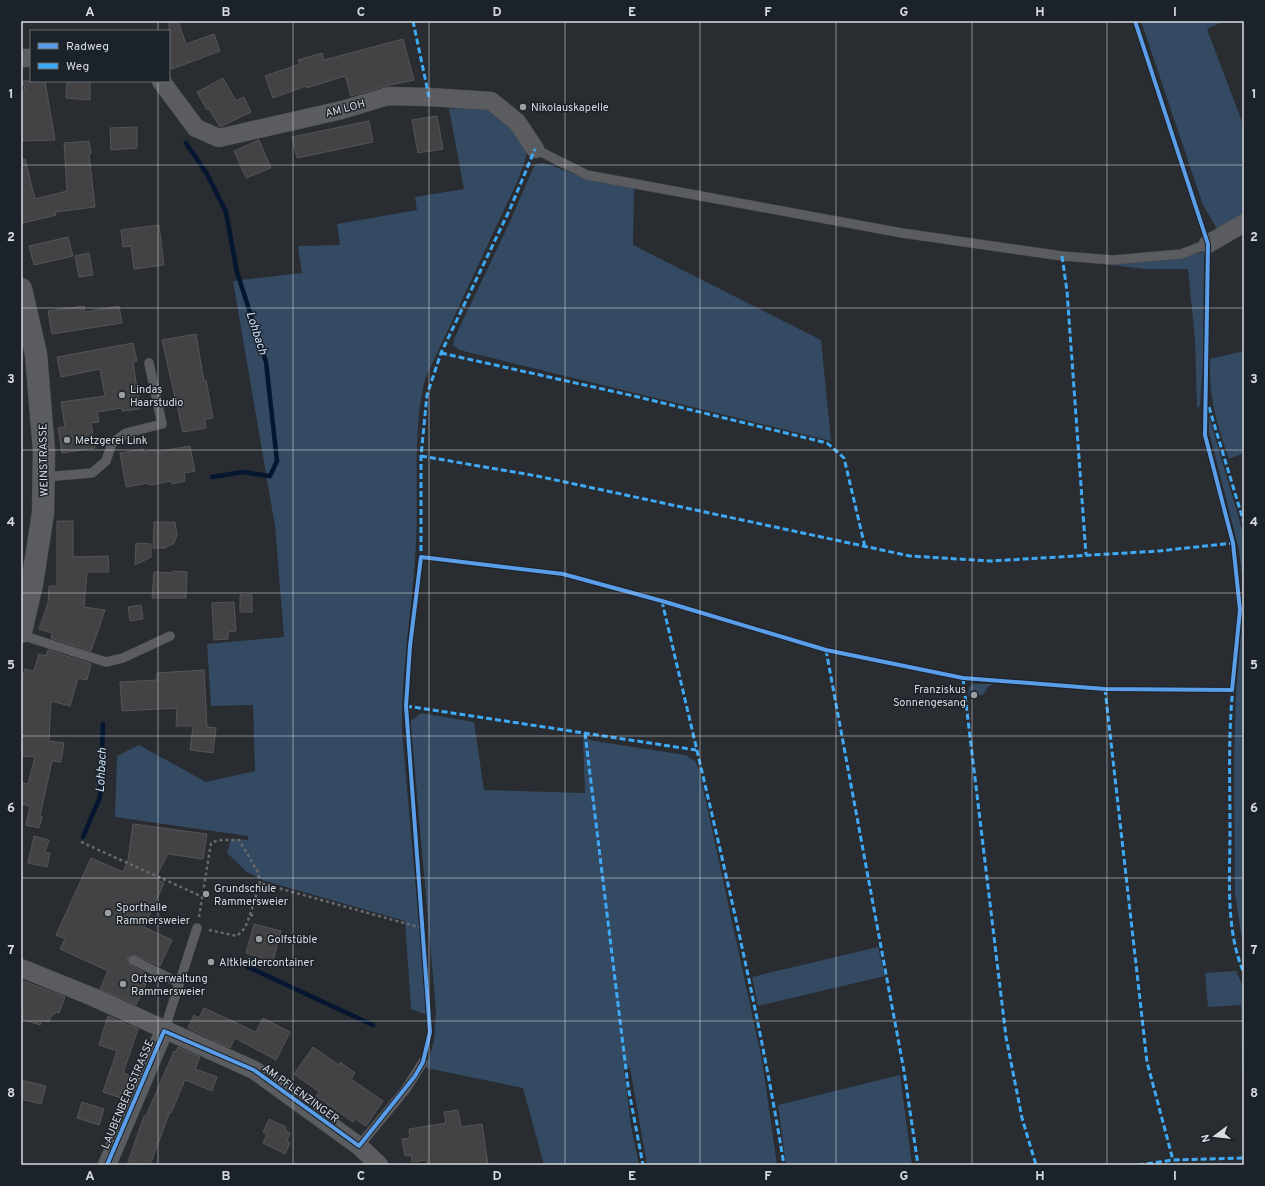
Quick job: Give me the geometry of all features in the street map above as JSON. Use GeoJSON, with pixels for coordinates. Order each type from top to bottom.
{"type":"FeatureCollection","features":[{"type":"Feature","properties":{"kind":"street","name":"AM LOH"},"geometry":{"type":"LineString","coordinates":[[162,82],[196,128],[219,138],[342,110],[388,96],[429,97],[491,101],[517,122],[535,148]]}},
{"type":"Feature","properties":{"kind":"street"},"geometry":{"type":"LineString","coordinates":[[1208,244],[1244,222]]}},
{"type":"Feature","properties":{"kind":"street","name":"WEINSTRASSE"},"geometry":{"type":"LineString","coordinates":[[21,289],[36,354],[42,410],[44,477],[44,513],[26,585],[21,632]]}},
{"type":"Feature","properties":{"kind":"street","name":"AM PFLENZINGER"},"geometry":{"type":"LineString","coordinates":[[21,968],[94,997],[164,1031],[254,1070],[359,1146],[376,1164]]}},
{"type":"Feature","properties":{"kind":"street","name":"LAUBENBERGSTRASSE"},"geometry":{"type":"LineString","coordinates":[[108,1165],[164,1031]]}},
{"type":"Feature","properties":{"kind":"lane"},"geometry":{"type":"LineString","coordinates":[[535,148],[587,175],[918,236],[1062,256],[1113,260],[1181,254],[1208,244]]}},
{"type":"Feature","properties":{"kind":"lane"},"geometry":{"type":"LineString","coordinates":[[44,477],[92,473],[106,462],[112,443],[126,433],[162,424],[149,363]]}},
{"type":"Feature","properties":{"kind":"lane"},"geometry":{"type":"LineString","coordinates":[[21,635],[106,662],[123,658],[170,636]]}},
{"type":"Feature","properties":{"kind":"lane"},"geometry":{"type":"LineString","coordinates":[[164,1031],[197,928]]}},
{"type":"Feature","properties":{"kind":"lane"},"geometry":{"type":"LineString","coordinates":[[133,960],[179,983]]}},
{"type":"Feature","properties":{"kind":"lane"},"geometry":{"type":"LineString","coordinates":[[359,1146],[406,1089],[423,1062]]}},
{"type":"Feature","properties":{"kind":"path"},"geometry":{"type":"LineString","coordinates":[[219,840],[239,840],[256,866],[260,883],[245,928],[237,936],[197,928],[202,897],[210,844],[219,840]]}},
{"type":"Feature","properties":{"kind":"path"},"geometry":{"type":"LineString","coordinates":[[80,842],[202,897]]}},
{"type":"Feature","properties":{"kind":"path"},"geometry":{"type":"LineString","coordinates":[[260,883],[422,928]]}},
{"type":"Feature","properties":{"kind":"path"},"geometry":{"type":"LineString","coordinates":[[250,915],[256,916]]}},
{"type":"Feature","properties":{"kind":"shaded area"},"geometry":{"type":"Polygon","coordinates":[[[1141,21],[1224,21],[1207,29],[1244,127],[1244,215],[1217,229],[1203,205],[1141,21]]]}},
{"type":"Feature","properties":{"kind":"shaded area"},"geometry":{"type":"Polygon","coordinates":[[[476,106],[485,107],[527,141],[526,157],[518,180],[425,379],[421,399],[417,440],[416,543],[403,684],[402,731],[427,1015],[411,1009],[405,921],[265,881],[247,872],[227,853],[231,839],[248,840],[248,836],[115,817],[117,756],[139,745],[206,782],[255,771],[253,705],[211,706],[207,644],[284,637],[275,526],[233,281],[302,273],[298,246],[340,245],[337,224],[417,210],[415,197],[464,189],[449,109],[476,106]]]}},
{"type":"Feature","properties":{"kind":"shaded area"},"geometry":{"type":"Polygon","coordinates":[[[544,163],[588,179],[634,186],[633,245],[821,340],[831,441],[459,350],[453,345],[454,339],[508,226],[535,164],[544,163]]]}},
{"type":"Feature","properties":{"kind":"shaded area"},"geometry":{"type":"Polygon","coordinates":[[[1204,252],[1203,364],[1200,405],[1197,409],[1195,339],[1188,269],[1145,269],[1076,261],[1109,262],[1157,260],[1204,252]]]}},
{"type":"Feature","properties":{"kind":"shaded area"},"geometry":{"type":"Polygon","coordinates":[[[1244,351],[1244,453],[1229,459],[1214,410],[1210,359],[1244,351]]]}},
{"type":"Feature","properties":{"kind":"shaded area"},"geometry":{"type":"Polygon","coordinates":[[[1209,416],[1244,536],[1244,953],[1235,894],[1234,764],[1236,692],[1243,610],[1242,576],[1239,550],[1209,432],[1209,416]]]}},
{"type":"Feature","properties":{"kind":"shaded area"},"geometry":{"type":"Polygon","coordinates":[[[973,684],[993,684],[988,687],[983,695],[968,696],[969,688],[973,684]]]}},
{"type":"Feature","properties":{"kind":"shaded area"},"geometry":{"type":"Polygon","coordinates":[[[421,713],[474,722],[484,790],[585,793],[583,737],[594,741],[685,755],[695,761],[699,769],[762,1060],[777,1165],[647,1165],[630,1068],[624,1069],[631,1126],[639,1165],[544,1165],[523,1088],[426,1068],[434,1041],[436,1011],[411,726],[411,721],[421,713]]]}},
{"type":"Feature","properties":{"kind":"shaded area"},"geometry":{"type":"Polygon","coordinates":[[[878,947],[885,976],[758,1006],[752,977],[878,947]]]}},
{"type":"Feature","properties":{"kind":"shaded area"},"geometry":{"type":"Polygon","coordinates":[[[1236,971],[1244,988],[1243,1154],[1241,1005],[1208,1007],[1205,973],[1236,971]]]}},
{"type":"Feature","properties":{"kind":"shaded area"},"geometry":{"type":"Polygon","coordinates":[[[900,1075],[912,1165],[786,1165],[778,1105],[900,1075]]]}},
{"type":"Feature","properties":{"kind":"building"},"geometry":{"type":"Polygon","coordinates":[[[169,21],[178,21],[186,44],[214,34],[220,51],[172,69],[170,64],[169,21]]]}},
{"type":"Feature","properties":{"kind":"building"},"geometry":{"type":"Polygon","coordinates":[[[403,39],[414,80],[385,86],[351,96],[345,76],[307,88],[306,86],[273,98],[265,76],[300,64],[298,60],[322,53],[324,60],[403,39]]]}},
{"type":"Feature","properties":{"kind":"building"},"geometry":{"type":"Polygon","coordinates":[[[223,78],[236,101],[244,97],[251,112],[220,127],[209,109],[207,110],[197,92],[223,78]]]}},
{"type":"Feature","properties":{"kind":"building"},"geometry":{"type":"Polygon","coordinates":[[[23,81],[45,82],[55,140],[21,141],[21,91],[25,90],[23,81]]]}},
{"type":"Feature","properties":{"kind":"building"},"geometry":{"type":"Polygon","coordinates":[[[67,82],[90,82],[90,100],[66,98],[67,82]]]}},
{"type":"Feature","properties":{"kind":"building"},"geometry":{"type":"Polygon","coordinates":[[[437,116],[443,149],[418,153],[412,120],[437,116]]]}},
{"type":"Feature","properties":{"kind":"building"},"geometry":{"type":"Polygon","coordinates":[[[369,121],[373,142],[297,158],[292,137],[369,121]]]}},
{"type":"Feature","properties":{"kind":"building"},"geometry":{"type":"Polygon","coordinates":[[[137,127],[137,148],[111,150],[110,128],[137,127]]]}},
{"type":"Feature","properties":{"kind":"building"},"geometry":{"type":"Polygon","coordinates":[[[259,140],[271,168],[246,178],[234,151],[259,140]]]}},
{"type":"Feature","properties":{"kind":"building"},"geometry":{"type":"Polygon","coordinates":[[[89,141],[95,207],[55,212],[56,215],[23,223],[21,217],[21,160],[25,159],[35,199],[67,191],[64,143],[89,141]]]}},
{"type":"Feature","properties":{"kind":"building"},"geometry":{"type":"Polygon","coordinates":[[[159,225],[164,265],[134,269],[131,246],[123,247],[121,230],[159,225]]]}},
{"type":"Feature","properties":{"kind":"building"},"geometry":{"type":"Polygon","coordinates":[[[68,237],[73,256],[34,265],[29,246],[68,237]]]}},
{"type":"Feature","properties":{"kind":"building"},"geometry":{"type":"Polygon","coordinates":[[[89,253],[93,275],[79,277],[75,256],[89,253]]]}},
{"type":"Feature","properties":{"kind":"building"},"geometry":{"type":"Polygon","coordinates":[[[84,306],[85,312],[119,306],[122,323],[52,334],[48,311],[84,306]]]}},
{"type":"Feature","properties":{"kind":"building"},"geometry":{"type":"Polygon","coordinates":[[[196,334],[204,381],[206,380],[213,418],[205,419],[206,428],[183,432],[162,340],[196,334]]]}},
{"type":"Feature","properties":{"kind":"building"},"geometry":{"type":"Polygon","coordinates":[[[133,343],[137,361],[133,362],[140,409],[122,411],[122,408],[97,412],[99,422],[91,423],[95,448],[62,453],[58,428],[65,427],[61,402],[105,396],[100,369],[61,377],[57,357],[133,343]]]}},
{"type":"Feature","properties":{"kind":"building"},"geometry":{"type":"Polygon","coordinates":[[[190,446],[195,471],[184,473],[185,481],[172,484],[172,481],[126,487],[120,453],[143,449],[144,452],[155,450],[155,452],[190,446]]]}},
{"type":"Feature","properties":{"kind":"building"},"geometry":{"type":"Polygon","coordinates":[[[57,521],[73,521],[73,557],[108,556],[109,572],[87,572],[84,607],[105,610],[91,651],[51,638],[52,633],[39,629],[48,603],[49,586],[57,586],[57,521]]]}},
{"type":"Feature","properties":{"kind":"building"},"geometry":{"type":"Polygon","coordinates":[[[154,522],[175,522],[177,535],[174,543],[165,548],[153,548],[154,522]]]}},
{"type":"Feature","properties":{"kind":"building"},"geometry":{"type":"Polygon","coordinates":[[[136,543],[151,544],[151,557],[135,565],[136,543]]]}},
{"type":"Feature","properties":{"kind":"building"},"geometry":{"type":"Polygon","coordinates":[[[173,571],[187,572],[186,598],[152,598],[154,572],[173,573],[173,571]]]}},
{"type":"Feature","properties":{"kind":"building"},"geometry":{"type":"Polygon","coordinates":[[[240,595],[252,595],[252,612],[240,612],[240,595]]]}},
{"type":"Feature","properties":{"kind":"building"},"geometry":{"type":"Polygon","coordinates":[[[234,602],[236,631],[228,632],[228,639],[214,640],[212,603],[234,602]]]}},
{"type":"Feature","properties":{"kind":"building"},"geometry":{"type":"Polygon","coordinates":[[[141,605],[143,619],[130,621],[128,607],[141,605]]]}},
{"type":"Feature","properties":{"kind":"building"},"geometry":{"type":"Polygon","coordinates":[[[48,650],[91,664],[87,680],[78,678],[70,706],[51,701],[49,741],[64,743],[61,762],[52,761],[40,816],[42,817],[39,828],[26,825],[30,806],[21,804],[21,783],[28,784],[35,757],[21,756],[21,683],[25,669],[34,671],[39,654],[46,656],[48,650]]]}},
{"type":"Feature","properties":{"kind":"building"},"geometry":{"type":"Polygon","coordinates":[[[204,670],[207,727],[216,728],[213,753],[190,750],[193,726],[176,726],[177,708],[122,711],[120,682],[157,680],[157,673],[204,670]]]}},
{"type":"Feature","properties":{"kind":"building"},"geometry":{"type":"Polygon","coordinates":[[[133,824],[207,834],[203,859],[168,854],[155,878],[164,883],[144,927],[172,940],[160,966],[135,955],[128,957],[127,961],[130,965],[147,974],[143,983],[146,984],[136,1005],[100,989],[108,971],[60,949],[65,939],[56,935],[91,858],[123,872],[128,860],[133,824]]]}},
{"type":"Feature","properties":{"kind":"building"},"geometry":{"type":"Polygon","coordinates":[[[34,836],[49,840],[45,852],[50,853],[47,867],[28,863],[34,836]]]}},
{"type":"Feature","properties":{"kind":"building"},"geometry":{"type":"Polygon","coordinates":[[[254,924],[281,931],[273,961],[246,953],[254,924]]]}},
{"type":"Feature","properties":{"kind":"building"},"geometry":{"type":"Polygon","coordinates":[[[21,980],[65,997],[59,1013],[55,1012],[54,1015],[52,1014],[49,1022],[42,1020],[40,1025],[22,1019],[24,1012],[21,1011],[21,980]]]}},
{"type":"Feature","properties":{"kind":"building"},"geometry":{"type":"Polygon","coordinates":[[[204,1008],[256,1032],[263,1018],[290,1032],[276,1060],[235,1038],[230,1048],[188,1028],[194,1015],[199,1018],[204,1008]]]}},
{"type":"Feature","properties":{"kind":"building"},"geometry":{"type":"Polygon","coordinates":[[[108,1016],[138,1029],[123,1073],[129,1075],[121,1098],[103,1092],[117,1051],[99,1045],[108,1016]]]}},
{"type":"Feature","properties":{"kind":"building"},"geometry":{"type":"Polygon","coordinates":[[[178,1047],[200,1057],[195,1069],[217,1077],[212,1091],[185,1080],[171,1113],[170,1112],[150,1165],[127,1165],[144,1116],[146,1116],[174,1051],[176,1052],[178,1047]]]}},
{"type":"Feature","properties":{"kind":"building"},"geometry":{"type":"Polygon","coordinates":[[[313,1047],[339,1065],[340,1062],[355,1073],[351,1079],[383,1101],[366,1126],[355,1119],[353,1122],[316,1096],[319,1092],[294,1074],[313,1047]]]}},
{"type":"Feature","properties":{"kind":"building"},"geometry":{"type":"Polygon","coordinates":[[[21,1080],[46,1086],[41,1104],[21,1099],[21,1080]]]}},
{"type":"Feature","properties":{"kind":"building"},"geometry":{"type":"Polygon","coordinates":[[[82,1102],[104,1109],[99,1125],[77,1118],[82,1102]]]}},
{"type":"Feature","properties":{"kind":"building"},"geometry":{"type":"Polygon","coordinates":[[[458,1110],[461,1127],[482,1124],[488,1165],[427,1165],[427,1160],[412,1162],[411,1155],[405,1156],[402,1139],[410,1138],[409,1129],[446,1123],[444,1112],[458,1110]]]}},
{"type":"Feature","properties":{"kind":"building"},"geometry":{"type":"Polygon","coordinates":[[[269,1119],[286,1127],[285,1130],[290,1133],[287,1141],[290,1143],[285,1154],[263,1143],[267,1134],[263,1132],[269,1119]]]}},
{"type":"Feature","properties":{"kind":"waterway","name":"Lohbach"},"geometry":{"type":"LineString","coordinates":[[186,143],[207,174],[226,212],[237,272],[266,362],[277,461],[270,476],[242,472],[212,477]]}},
{"type":"Feature","properties":{"kind":"waterway","name":"Lohbach"},"geometry":{"type":"LineString","coordinates":[[83,837],[100,797],[103,724]]}},
{"type":"Feature","properties":{"kind":"waterway"},"geometry":{"type":"LineString","coordinates":[[235,961],[373,1025]]}},
{"type":"Feature","properties":{"kind":"marked path"},"geometry":{"type":"LineString","coordinates":[[413,21],[429,97]]}},
{"type":"Feature","properties":{"kind":"marked path"},"geometry":{"type":"LineString","coordinates":[[421,560],[421,456],[427,395],[441,353],[510,209],[535,149]]}},
{"type":"Feature","properties":{"kind":"marked path"},"geometry":{"type":"LineString","coordinates":[[1062,256],[1067,291],[1086,555]]}},
{"type":"Feature","properties":{"kind":"marked path"},"geometry":{"type":"LineString","coordinates":[[441,353],[634,396],[827,443],[844,458],[865,547]]}},
{"type":"Feature","properties":{"kind":"marked path"},"geometry":{"type":"LineString","coordinates":[[1209,407],[1244,523]]}},
{"type":"Feature","properties":{"kind":"marked path"},"geometry":{"type":"LineString","coordinates":[[421,456],[537,476],[910,556],[991,561],[1159,551],[1233,543]]}},
{"type":"Feature","properties":{"kind":"marked path"},"geometry":{"type":"LineString","coordinates":[[662,601],[743,952],[772,1094],[784,1165]]}},
{"type":"Feature","properties":{"kind":"marked path"},"geometry":{"type":"LineString","coordinates":[[826,650],[904,1071],[918,1165]]}},
{"type":"Feature","properties":{"kind":"marked path"},"geometry":{"type":"LineString","coordinates":[[963,678],[1006,1037],[1022,1118],[1036,1165]]}},
{"type":"Feature","properties":{"kind":"marked path"},"geometry":{"type":"LineString","coordinates":[[1233,687],[1230,741],[1229,884],[1231,921],[1234,939],[1244,973]]}},
{"type":"Feature","properties":{"kind":"marked path"},"geometry":{"type":"LineString","coordinates":[[1105,689],[1147,1062],[1173,1160]]}},
{"type":"Feature","properties":{"kind":"marked path"},"geometry":{"type":"LineString","coordinates":[[406,706],[696,750]]}},
{"type":"Feature","properties":{"kind":"marked path"},"geometry":{"type":"LineString","coordinates":[[585,733],[628,1086],[643,1165]]}},
{"type":"Feature","properties":{"kind":"marked path"},"geometry":{"type":"LineString","coordinates":[[1138,1165],[1173,1160],[1244,1158]]}},
{"type":"Feature","properties":{"kind":"cycle path"},"geometry":{"type":"LineString","coordinates":[[107,1165],[164,1031],[254,1070],[359,1146],[415,1076],[423,1062],[430,1032],[406,706],[410,646],[421,557],[563,574],[662,601],[826,650],[963,678],[1105,689],[1232,690],[1240,610],[1233,543],[1205,435],[1208,244],[1135,21]]}},
{"type":"Feature","properties":{"kind":"place","name":"Nikolauskapelle"},"geometry":{"type":"Point","coordinates":[523,107]}},
{"type":"Feature","properties":{"kind":"place","name":"Lindas Haarstudio"},"geometry":{"type":"Point","coordinates":[122,395]}},
{"type":"Feature","properties":{"kind":"place","name":"Metzgerei Link"},"geometry":{"type":"Point","coordinates":[67,440]}},
{"type":"Feature","properties":{"kind":"place","name":"Franziskus Sonnengesang"},"geometry":{"type":"Point","coordinates":[974,695]}},
{"type":"Feature","properties":{"kind":"place","name":"Grundschule Rammersweier"},"geometry":{"type":"Point","coordinates":[206,894]}},
{"type":"Feature","properties":{"kind":"place","name":"Sporthalle Rammersweier"},"geometry":{"type":"Point","coordinates":[108,913]}},
{"type":"Feature","properties":{"kind":"place","name":"Golfstüble"},"geometry":{"type":"Point","coordinates":[259,939]}},
{"type":"Feature","properties":{"kind":"place","name":"Altkleidercontainer"},"geometry":{"type":"Point","coordinates":[211,962]}},
{"type":"Feature","properties":{"kind":"place","name":"Ortsverwaltung Rammersweier"},"geometry":{"type":"Point","coordinates":[123,984]}}]}
